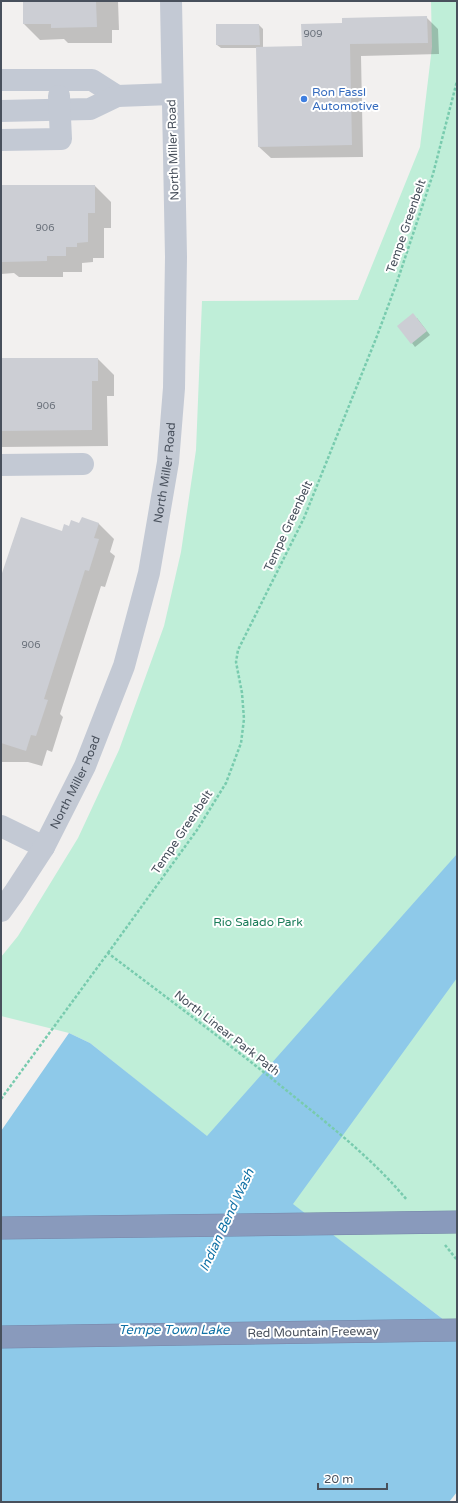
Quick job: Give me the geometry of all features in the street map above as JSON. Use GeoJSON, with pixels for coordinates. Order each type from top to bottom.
{"type":"FeatureCollection","features":[{"type":"Feature","properties":{"kind":"highway"},"geometry":{"type":"LineString","coordinates":[[1,1228],[457,1222]]}},
{"type":"Feature","properties":{"kind":"highway","name":"Red Mountain Freeway"},"geometry":{"type":"LineString","coordinates":[[1,1337],[457,1330]]}},
{"type":"Feature","properties":{"kind":"street","name":"North Miller Road"},"geometry":{"type":"LineString","coordinates":[[1,911],[44,847],[85,766],[124,666],[148,573],[166,470],[174,388],[176,257],[171,1]]}},
{"type":"Feature","properties":{"kind":"street"},"geometry":{"type":"LineString","coordinates":[[1,80],[92,80],[117,96]]}},
{"type":"Feature","properties":{"kind":"street"},"geometry":{"type":"LineString","coordinates":[[1,140],[61,139],[58,80]]}},
{"type":"Feature","properties":{"kind":"street"},"geometry":{"type":"LineString","coordinates":[[1,111],[90,109],[117,96],[172,94]]}},
{"type":"Feature","properties":{"kind":"street"},"geometry":{"type":"LineString","coordinates":[[1,465],[83,464]]}},
{"type":"Feature","properties":{"kind":"street"},"geometry":{"type":"LineString","coordinates":[[1,826],[44,847]]}},
{"type":"Feature","properties":{"kind":"path","name":"Tempe Greenbelt"},"geometry":{"type":"LineString","coordinates":[[108,953],[197,830],[226,783],[241,743],[244,719],[242,693],[236,662],[238,650],[304,518],[397,282],[433,174],[457,81]]}},
{"type":"Feature","properties":{"kind":"path"},"geometry":{"type":"LineString","coordinates":[[1,1099],[108,953]]}},
{"type":"Feature","properties":{"kind":"path","name":"North Linear Park Path"},"geometry":{"type":"LineString","coordinates":[[108,953],[264,1072],[343,1136],[394,1185],[408,1202]]}},
{"type":"Feature","properties":{"kind":"path"},"geometry":{"type":"LineString","coordinates":[[442,1243],[457,1260]]}},
{"type":"Feature","properties":{"kind":"green space","name":"Rio Salado Park"},"geometry":{"type":"Polygon","coordinates":[[[431,1],[457,1],[457,1330],[257,1177],[90,1043],[69,1033],[1,1016],[1,957],[18,936],[78,838],[119,750],[164,626],[181,552],[196,450],[202,301],[358,300],[420,147],[432,47],[431,1]]]}},
{"type":"Feature","properties":{"kind":"water","name":"Tempe Town Lake"},"geometry":{"type":"Polygon","coordinates":[[[457,854],[457,978],[293,1204],[457,1330],[457,1492],[449,1502],[1,1502],[1,1131],[69,1033],[90,1043],[207,1136],[457,854]]]}},
{"type":"Feature","properties":{"kind":"building"},"geometry":{"type":"Polygon","coordinates":[[[23,1],[96,1],[97,27],[51,28],[51,24],[23,24],[23,1]]]}},
{"type":"Feature","properties":{"kind":"building","name":"Ron Fassl Automotive"},"geometry":{"type":"Polygon","coordinates":[[[427,16],[428,43],[350,44],[352,145],[258,147],[256,47],[302,46],[301,24],[342,23],[342,18],[427,16]]]}},
{"type":"Feature","properties":{"kind":"building"},"geometry":{"type":"Polygon","coordinates":[[[216,24],[259,24],[260,45],[216,45],[216,24]]]}},
{"type":"Feature","properties":{"kind":"building"},"geometry":{"type":"Polygon","coordinates":[[[1,185],[95,185],[95,213],[88,213],[88,242],[77,243],[77,247],[66,247],[66,256],[47,256],[47,261],[2,262],[1,185]]]}},
{"type":"Feature","properties":{"kind":"building"},"geometry":{"type":"Polygon","coordinates":[[[413,313],[427,331],[411,344],[397,326],[413,313]]]}},
{"type":"Feature","properties":{"kind":"building"},"geometry":{"type":"Polygon","coordinates":[[[2,358],[98,358],[98,381],[92,381],[92,430],[1,431],[2,358]]]}},
{"type":"Feature","properties":{"kind":"building"},"geometry":{"type":"Polygon","coordinates":[[[21,517],[62,531],[64,524],[69,526],[71,520],[79,523],[82,517],[99,523],[94,538],[99,539],[89,571],[85,570],[44,699],[48,700],[36,736],[31,735],[26,751],[1,743],[1,576],[21,517]]]}},
{"type":"Feature","properties":{"kind":"place","name":"Ron Fassl Automotive"},"geometry":{"type":"Point","coordinates":[304,99]}},
{"type":"Feature","properties":{"kind":"water label","name":"Indian Bend Wash"},"geometry":{"type":"Point","coordinates":[227,1220]}}]}
